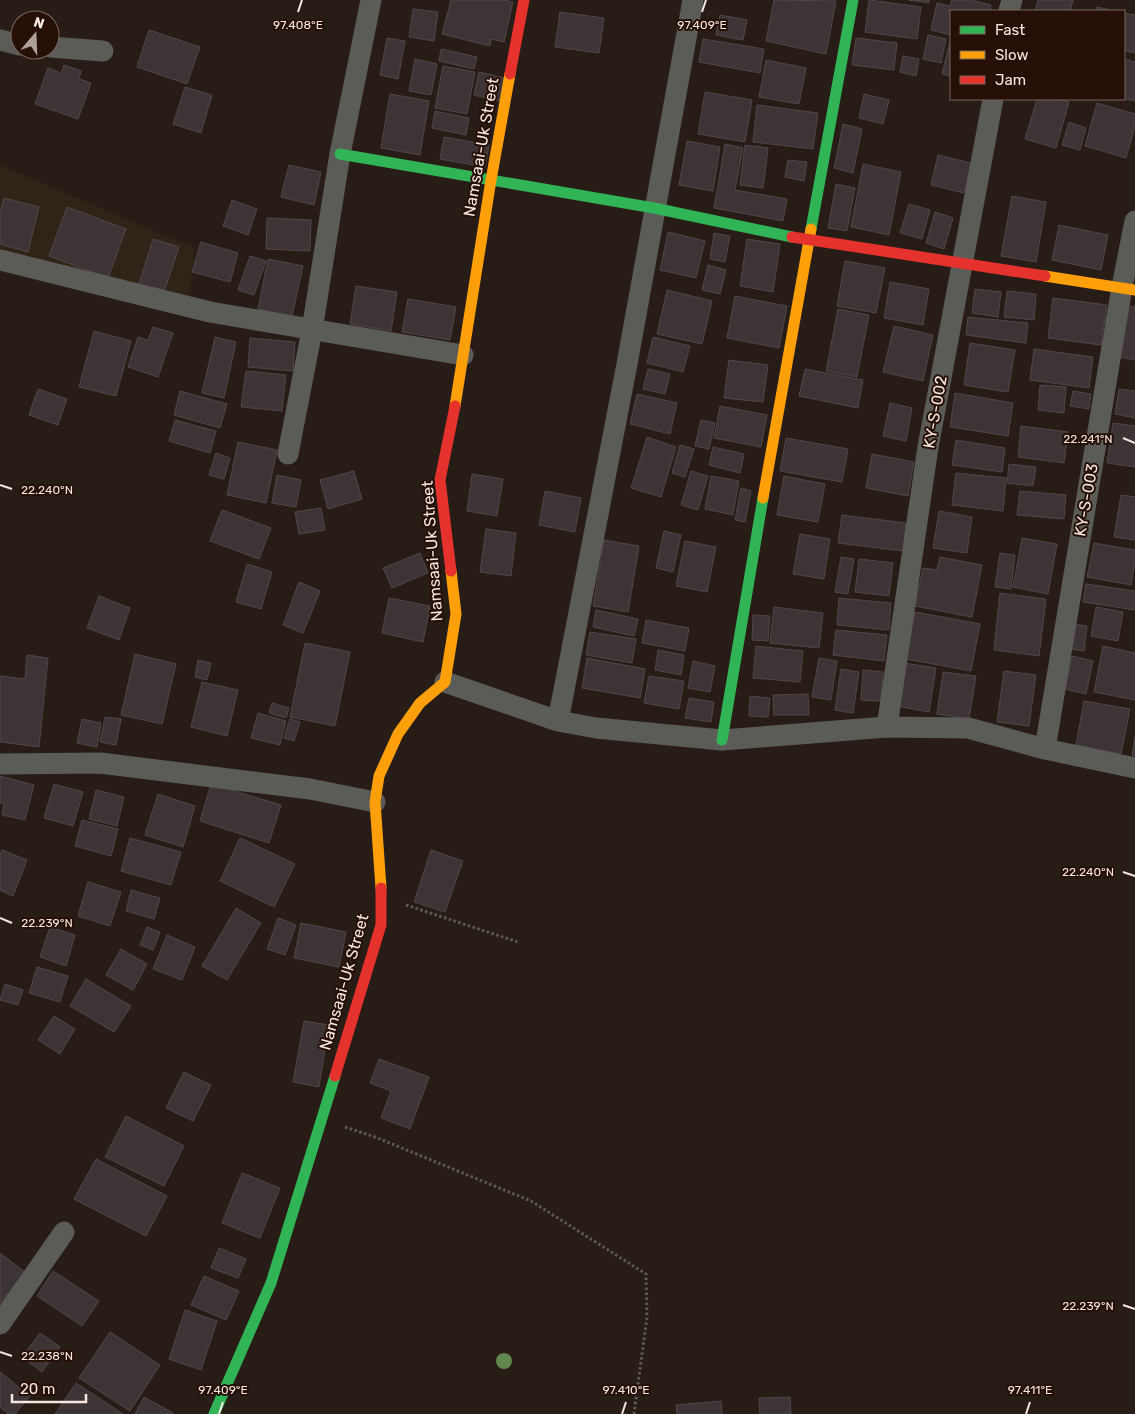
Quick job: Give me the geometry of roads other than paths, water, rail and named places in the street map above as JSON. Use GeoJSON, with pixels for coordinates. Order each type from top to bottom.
{"type":"FeatureCollection","features":[{"type":"Feature","properties":{"kind":"street"},"geometry":{"type":"LineString","coordinates":[[288,454],[312,330],[340,154],[371,0]]}},
{"type":"Feature","properties":{"kind":"street","name":"Namsaai-Uk Street"},"geometry":{"type":"LineString","coordinates":[[214,1414],[271,1283],[381,925],[382,898],[375,802],[380,776],[398,734],[420,703],[445,682],[456,614],[440,480],[524,0]]}},
{"type":"Feature","properties":{"kind":"street"},"geometry":{"type":"LineString","coordinates":[[558,721],[627,364],[693,0]]}},
{"type":"Feature","properties":{"kind":"street"},"geometry":{"type":"LineString","coordinates":[[722,740],[767,472],[853,0]]}},
{"type":"Feature","properties":{"kind":"street"},"geometry":{"type":"LineString","coordinates":[[60,49],[103,51]]}},
{"type":"Feature","properties":{"kind":"street","name":"KY-S-002"},"geometry":{"type":"LineString","coordinates":[[887,727],[928,447],[993,100]]}},
{"type":"Feature","properties":{"kind":"street"},"geometry":{"type":"LineString","coordinates":[[340,154],[654,208],[809,240],[1129,289]]}},
{"type":"Feature","properties":{"kind":"street","name":"KY-S-003"},"geometry":{"type":"LineString","coordinates":[[1044,749],[1129,289],[1135,221]]}},
{"type":"Feature","properties":{"kind":"street"},"geometry":{"type":"LineString","coordinates":[[0,260],[210,312],[463,355]]}},
{"type":"Feature","properties":{"kind":"street"},"geometry":{"type":"LineString","coordinates":[[445,682],[558,721],[596,728],[722,740],[887,727],[968,728],[1044,749],[1135,768]]}},
{"type":"Feature","properties":{"kind":"street"},"geometry":{"type":"LineString","coordinates":[[0,764],[100,764],[310,790],[375,802]]}},
{"type":"Feature","properties":{"kind":"street"},"geometry":{"type":"LineString","coordinates":[[0,1324],[64,1232]]}}]}
